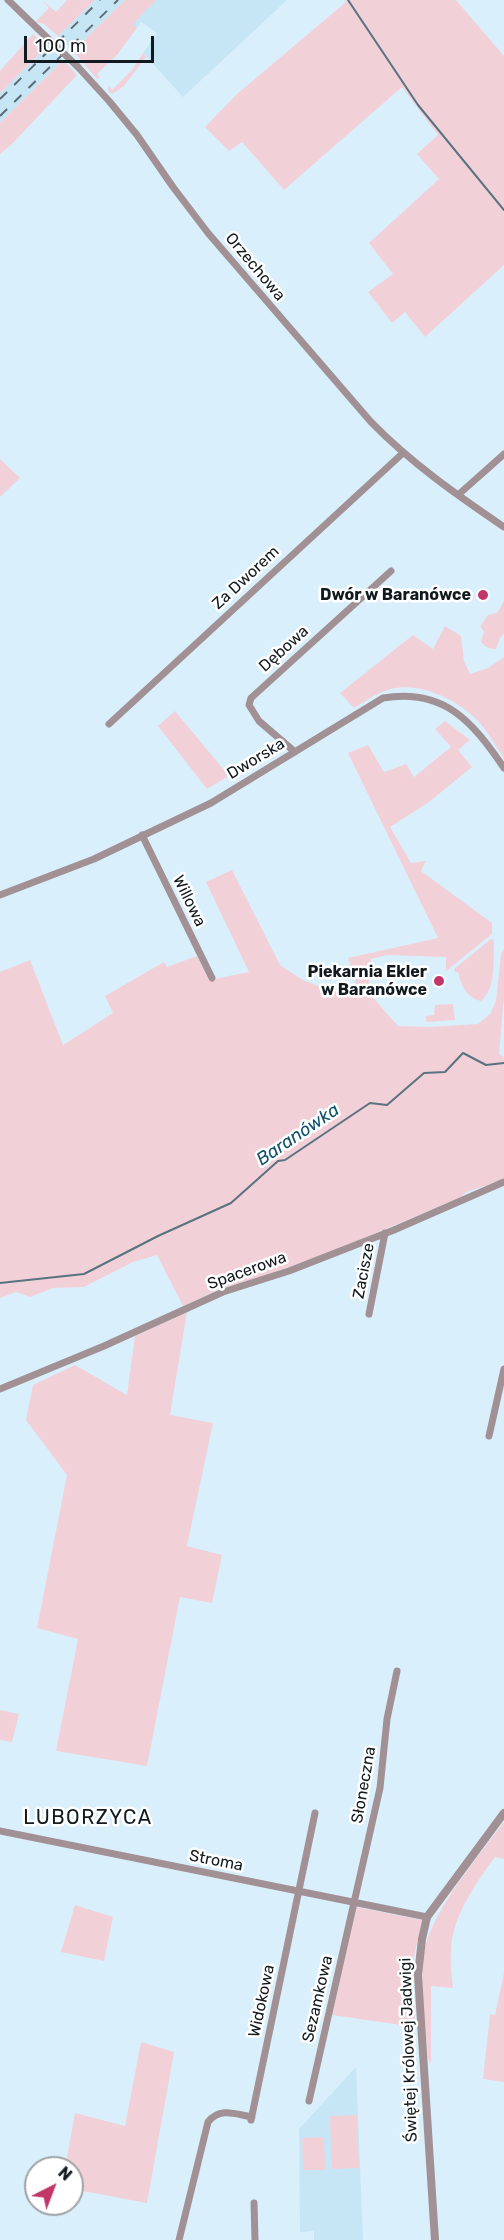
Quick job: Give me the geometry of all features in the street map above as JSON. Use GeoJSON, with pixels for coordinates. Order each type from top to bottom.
{"type":"FeatureCollection","features":[{"type":"Feature","properties":{"kind":"street","name":"Orzechowa"},"geometry":{"type":"LineString","coordinates":[[8,0],[78,67],[109,101],[215,241],[351,400],[403,453],[504,527]]}},
{"type":"Feature","properties":{"kind":"street","name":"Za Dworem"},"geometry":{"type":"LineString","coordinates":[[109,724],[403,453]]}},
{"type":"Feature","properties":{"kind":"street"},"geometry":{"type":"LineString","coordinates":[[458,495],[504,454]]}},
{"type":"Feature","properties":{"kind":"street","name":"Dębowa"},"geometry":{"type":"LineString","coordinates":[[295,752],[259,721],[249,705],[251,698],[391,570]]}},
{"type":"Feature","properties":{"kind":"street","name":"Dworska"},"geometry":{"type":"LineString","coordinates":[[0,895],[94,859],[210,802],[383,698],[403,695],[432,699],[454,710],[483,736],[504,768]]}},
{"type":"Feature","properties":{"kind":"street","name":"Willowa"},"geometry":{"type":"LineString","coordinates":[[142,835],[212,978]]}},
{"type":"Feature","properties":{"kind":"street","name":"Spacerowa"},"geometry":{"type":"LineString","coordinates":[[0,1389],[104,1346],[224,1292],[289,1271],[504,1182]]}},
{"type":"Feature","properties":{"kind":"street","name":"Zacisze"},"geometry":{"type":"LineString","coordinates":[[369,1314],[385,1233]]}},
{"type":"Feature","properties":{"kind":"street"},"geometry":{"type":"LineString","coordinates":[[489,1436],[504,1370]]}},
{"type":"Feature","properties":{"kind":"street","name":"Słoneczna"},"geometry":{"type":"LineString","coordinates":[[354,1902],[380,1788],[387,1719],[396,1671]]}},
{"type":"Feature","properties":{"kind":"street","name":"Świętej Królowej Jadwigi"},"geometry":{"type":"LineString","coordinates":[[435,2240],[418,1975],[422,1939],[427,1917],[504,1813]]}},
{"type":"Feature","properties":{"kind":"street","name":"Widokowa"},"geometry":{"type":"LineString","coordinates":[[179,2240],[208,2122],[222,2111],[252,2118],[315,1814]]}},
{"type":"Feature","properties":{"kind":"street","name":"Stroma"},"geometry":{"type":"LineString","coordinates":[[0,1831],[427,1917]]}},
{"type":"Feature","properties":{"kind":"street","name":"Sezamkowa"},"geometry":{"type":"LineString","coordinates":[[309,2101],[354,1902]]}},
{"type":"Feature","properties":{"kind":"street"},"geometry":{"type":"LineString","coordinates":[[254,2203],[255,2240]]}},
{"type":"Feature","properties":{"kind":"shaded area"},"geometry":{"type":"Polygon","coordinates":[[[42,0],[56,12],[67,0],[95,0],[58,36],[44,24],[35,22],[49,8],[42,0]]]}},
{"type":"Feature","properties":{"kind":"shaded area"},"geometry":{"type":"Polygon","coordinates":[[[95,0],[125,0],[73,51],[58,36],[95,0]]]}},
{"type":"Feature","properties":{"kind":"shaded area"},"geometry":{"type":"Polygon","coordinates":[[[125,0],[156,0],[133,24],[137,28],[117,55],[97,74],[100,77],[97,79],[73,51],[125,0]]]}},
{"type":"Feature","properties":{"kind":"shaded area"},"geometry":{"type":"Polygon","coordinates":[[[156,0],[287,0],[183,97],[143,53],[157,33],[141,22],[137,28],[132,24],[156,0]]]}},
{"type":"Feature","properties":{"kind":"shaded area"},"geometry":{"type":"Polygon","coordinates":[[[345,0],[456,0],[504,56],[504,265],[425,337],[405,312],[392,323],[368,292],[393,274],[369,243],[439,179],[417,154],[438,135],[402,87],[284,190],[242,142],[229,151],[205,127],[237,94],[346,2],[345,0]]]}},
{"type":"Feature","properties":{"kind":"shaded area"},"geometry":{"type":"Polygon","coordinates":[[[33,34],[48,46],[0,93],[0,71],[33,34]]]}},
{"type":"Feature","properties":{"kind":"shaded area"},"geometry":{"type":"Polygon","coordinates":[[[48,46],[63,60],[0,123],[0,93],[48,46]]]}},
{"type":"Feature","properties":{"kind":"shaded area"},"geometry":{"type":"Polygon","coordinates":[[[143,53],[146,57],[124,86],[112,94],[108,90],[109,86],[112,90],[132,70],[143,53]]]}},
{"type":"Feature","properties":{"kind":"shaded area"},"geometry":{"type":"Polygon","coordinates":[[[63,60],[77,75],[0,154],[0,123],[63,60]]]}},
{"type":"Feature","properties":{"kind":"shaded area"},"geometry":{"type":"Polygon","coordinates":[[[0,459],[20,478],[0,497],[0,459]]]}},
{"type":"Feature","properties":{"kind":"shaded area"},"geometry":{"type":"Polygon","coordinates":[[[504,601],[504,634],[496,649],[489,648],[481,641],[484,632],[480,626],[488,615],[497,613],[504,601]]]}},
{"type":"Feature","properties":{"kind":"shaded area"},"geometry":{"type":"Polygon","coordinates":[[[445,626],[461,636],[464,661],[470,674],[488,668],[504,657],[504,758],[472,715],[451,700],[427,690],[403,687],[391,689],[377,694],[354,708],[340,693],[413,635],[433,649],[445,626]]]}},
{"type":"Feature","properties":{"kind":"shaded area"},"geometry":{"type":"Polygon","coordinates":[[[175,711],[229,776],[207,789],[158,726],[175,711]]]}},
{"type":"Feature","properties":{"kind":"shaded area"},"geometry":{"type":"Polygon","coordinates":[[[445,721],[470,740],[458,750],[472,767],[429,802],[390,827],[411,863],[426,861],[421,871],[492,923],[492,934],[446,971],[446,957],[387,955],[371,959],[368,992],[398,1026],[478,1024],[490,1014],[496,1001],[501,954],[504,949],[504,997],[499,1054],[504,1057],[504,1180],[466,1192],[461,1197],[343,1247],[262,1277],[222,1288],[183,1306],[157,1255],[133,1262],[84,1287],[53,1288],[30,1297],[16,1292],[0,1298],[0,972],[30,960],[63,1045],[113,1013],[105,996],[164,962],[167,967],[197,956],[209,980],[249,972],[206,882],[232,870],[280,965],[301,979],[333,992],[359,993],[348,958],[438,938],[348,753],[368,745],[384,772],[406,764],[414,777],[451,747],[435,729],[445,721]]]}},
{"type":"Feature","properties":{"kind":"shaded area"},"geometry":{"type":"Polygon","coordinates":[[[491,939],[494,940],[492,981],[481,1001],[468,994],[458,972],[454,969],[491,939]]]}},
{"type":"Feature","properties":{"kind":"shaded area"},"geometry":{"type":"Polygon","coordinates":[[[453,1004],[455,1020],[426,1022],[426,1016],[434,1015],[435,1005],[453,1004]]]}},
{"type":"Feature","properties":{"kind":"shaded area"},"geometry":{"type":"Polygon","coordinates":[[[187,1312],[170,1415],[213,1423],[187,1546],[222,1555],[212,1603],[180,1597],[147,1766],[56,1751],[78,1639],[37,1628],[67,1475],[26,1420],[33,1385],[75,1365],[127,1395],[135,1336],[187,1312]]]}},
{"type":"Feature","properties":{"kind":"shaded area"},"geometry":{"type":"Polygon","coordinates":[[[0,1710],[19,1714],[12,1742],[0,1740],[0,1710]]]}},
{"type":"Feature","properties":{"kind":"shaded area"},"geometry":{"type":"Polygon","coordinates":[[[504,1822],[504,1859],[495,1857],[473,1889],[460,1913],[452,1938],[453,1988],[431,1986],[431,2064],[428,2058],[422,1987],[425,1947],[430,1932],[448,1899],[504,1822]]]}},
{"type":"Feature","properties":{"kind":"shaded area"},"geometry":{"type":"Polygon","coordinates":[[[75,1905],[113,1917],[104,1961],[61,1952],[75,1905]]]}},
{"type":"Feature","properties":{"kind":"shaded area"},"geometry":{"type":"Polygon","coordinates":[[[356,1907],[422,1920],[413,1961],[415,2027],[332,2015],[356,1907]]]}},
{"type":"Feature","properties":{"kind":"shaded area"},"geometry":{"type":"Polygon","coordinates":[[[504,1973],[504,2082],[483,2079],[490,2014],[495,2015],[504,1973]]]}},
{"type":"Feature","properties":{"kind":"shaded area"},"geometry":{"type":"Polygon","coordinates":[[[141,2042],[174,2052],[147,2203],[84,2191],[84,2156],[67,2156],[75,2113],[125,2126],[141,2042]]]}},
{"type":"Feature","properties":{"kind":"shaded area"},"geometry":{"type":"Polygon","coordinates":[[[356,2067],[363,2240],[314,2240],[314,2231],[300,2232],[299,2129],[356,2067]]]}},
{"type":"Feature","properties":{"kind":"shaded area"},"geometry":{"type":"Polygon","coordinates":[[[357,2115],[359,2168],[332,2169],[330,2116],[357,2115]]]}},
{"type":"Feature","properties":{"kind":"shaded area"},"geometry":{"type":"Polygon","coordinates":[[[324,2137],[325,2170],[303,2170],[302,2138],[324,2137]]]}},
{"type":"Feature","properties":{"kind":"waterway"},"geometry":{"type":"LineString","coordinates":[[348,0],[418,105],[504,210]]}},
{"type":"Feature","properties":{"kind":"waterway","name":"Baranówka"},"geometry":{"type":"LineString","coordinates":[[0,1283],[84,1274],[158,1236],[231,1203],[278,1161],[285,1160],[370,1103],[387,1105],[424,1073],[445,1072],[463,1053],[486,1065],[504,1063]]}},
{"type":"Feature","properties":{"kind":"railway"},"geometry":{"type":"LineString","coordinates":[[0,99],[100,0]]}},
{"type":"Feature","properties":{"kind":"railway"},"geometry":{"type":"LineString","coordinates":[[0,116],[118,0]]}},
{"type":"Feature","properties":{"kind":"place","name":"Dwór w Baranówce"},"geometry":{"type":"Point","coordinates":[483,595]}},
{"type":"Feature","properties":{"kind":"place","name":"Piekarnia Ekler w Baranówce"},"geometry":{"type":"Point","coordinates":[439,981]}},
{"type":"Feature","properties":{"kind":"district","name":"LUBORZYCA"},"geometry":{"type":"Point","coordinates":[88,1818]}}]}
